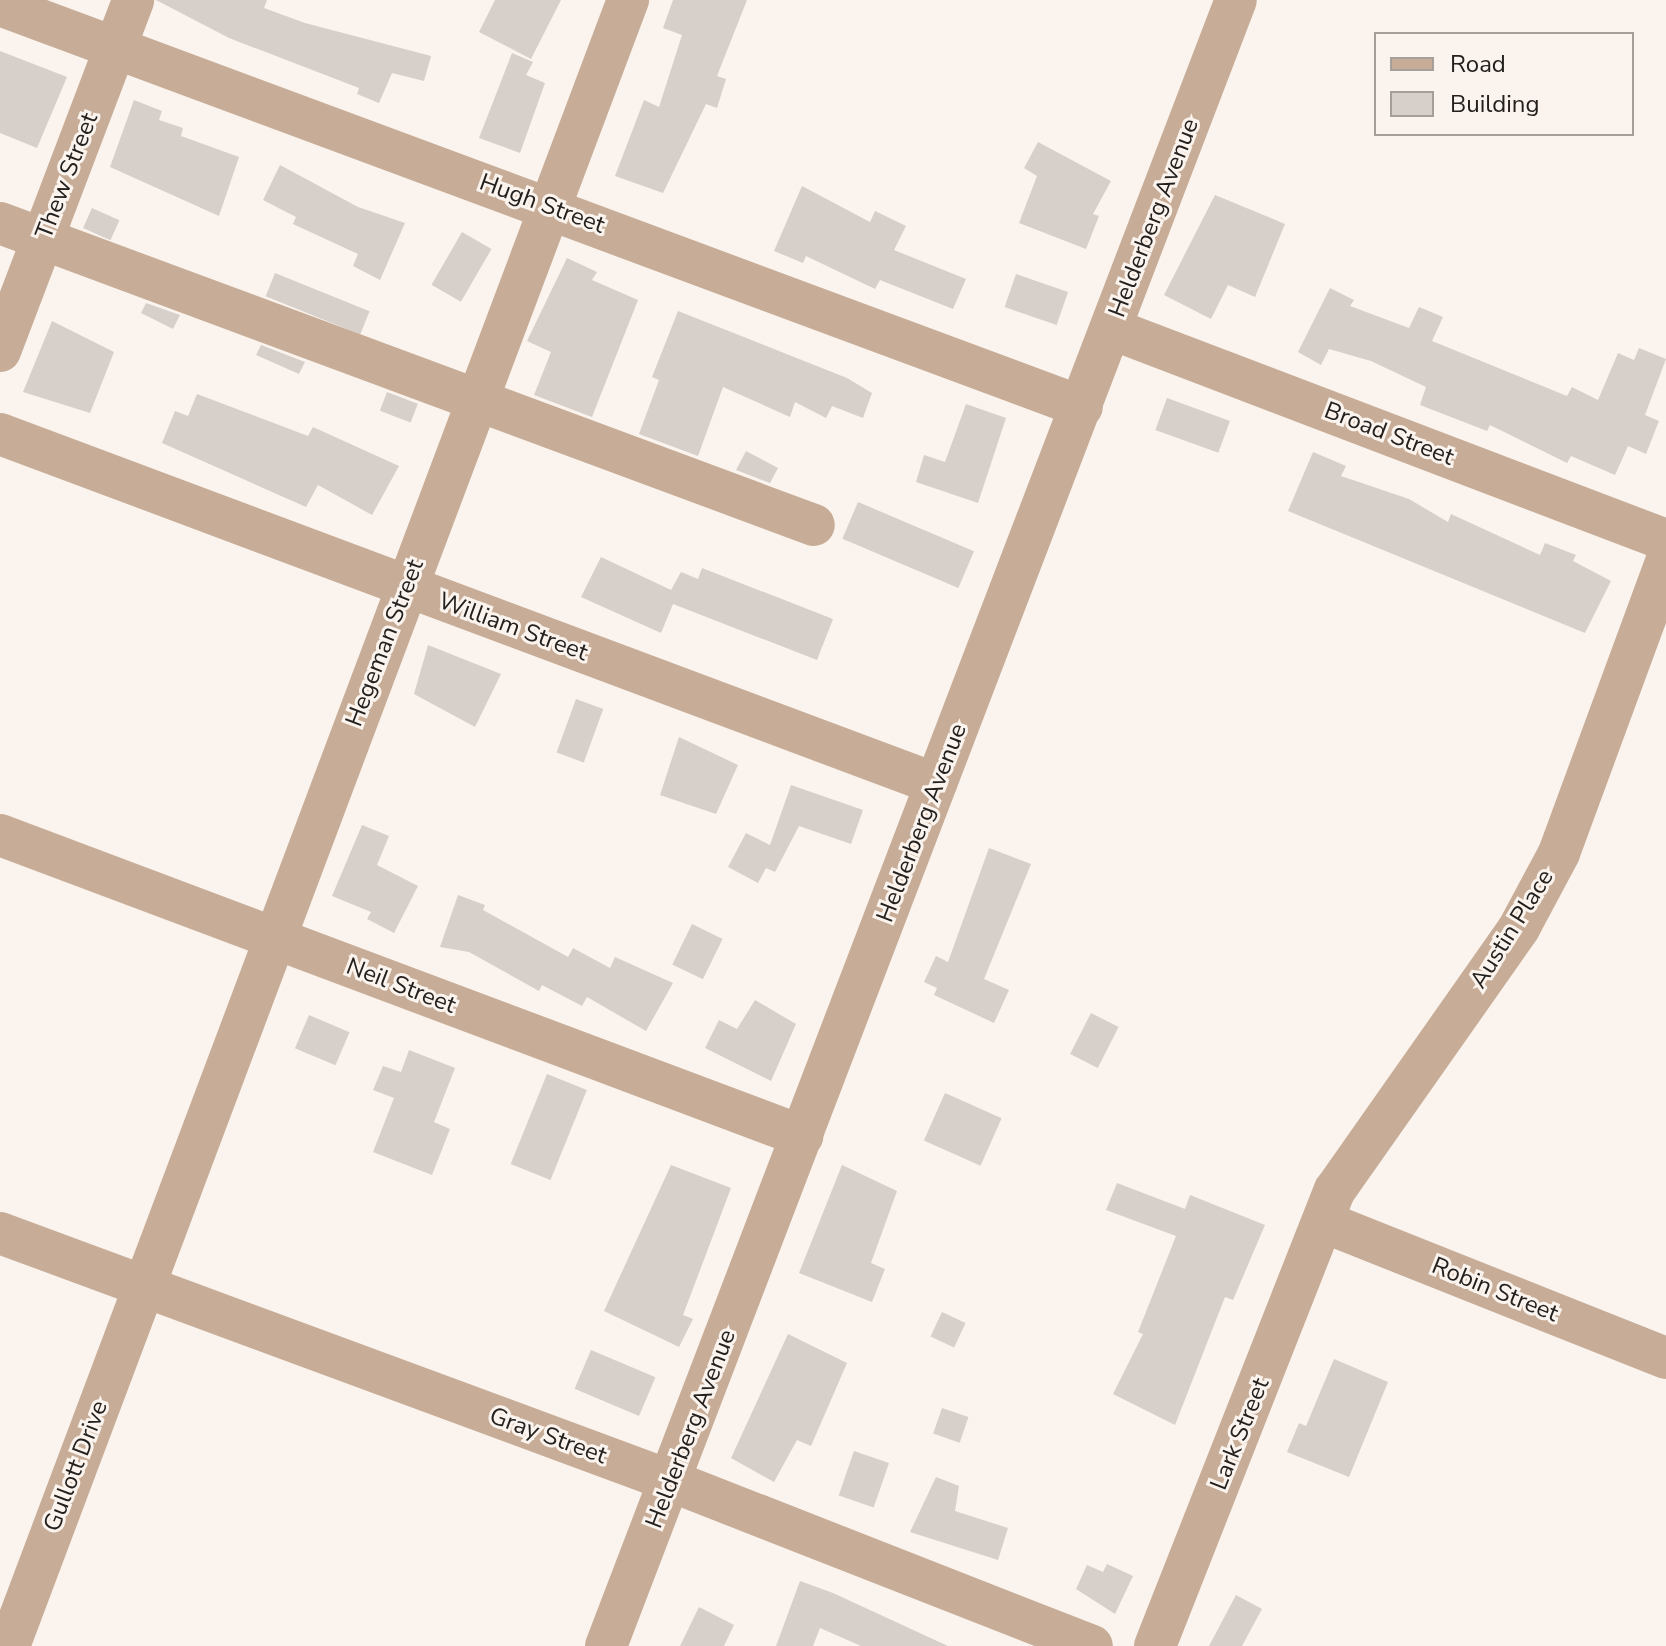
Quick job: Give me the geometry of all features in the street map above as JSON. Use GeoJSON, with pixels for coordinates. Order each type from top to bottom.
{"type":"FeatureCollection","features":[{"type":"Feature","properties":{"kind":"street","name":"Thew Street"},"geometry":{"type":"LineString","coordinates":[[0,351],[133,0]]}},
{"type":"Feature","properties":{"kind":"street","name":"Hegeman Street"},"geometry":{"type":"LineString","coordinates":[[144,1287],[628,0]]}},
{"type":"Feature","properties":{"kind":"street","name":"Helderberg Avenue"},"geometry":{"type":"LineString","coordinates":[[606,1646],[1236,0]]}},
{"type":"Feature","properties":{"kind":"street","name":"Hugh Street"},"geometry":{"type":"LineString","coordinates":[[0,5],[1082,407]]}},
{"type":"Feature","properties":{"kind":"street"},"geometry":{"type":"LineString","coordinates":[[0,223],[477,397],[814,525]]}},
{"type":"Feature","properties":{"kind":"street","name":"Broad Street"},"geometry":{"type":"LineString","coordinates":[[1112,329],[1666,540]]}},
{"type":"Feature","properties":{"kind":"street","name":"William Street"},"geometry":{"type":"LineString","coordinates":[[0,434],[936,784]]}},
{"type":"Feature","properties":{"kind":"street","name":"Austin Place"},"geometry":{"type":"LineString","coordinates":[[1324,1222],[1335,1190],[1519,928],[1559,853],[1666,562]]}},
{"type":"Feature","properties":{"kind":"street","name":"Neil Street"},"geometry":{"type":"LineString","coordinates":[[0,835],[802,1136]]}},
{"type":"Feature","properties":{"kind":"street","name":"Robin Street"},"geometry":{"type":"LineString","coordinates":[[1324,1222],[1666,1358]]}},
{"type":"Feature","properties":{"kind":"street","name":"Lark Street"},"geometry":{"type":"LineString","coordinates":[[1155,1646],[1324,1222]]}},
{"type":"Feature","properties":{"kind":"street","name":"Gray Street"},"geometry":{"type":"LineString","coordinates":[[0,1233],[671,1481],[1092,1646]]}},
{"type":"Feature","properties":{"kind":"street","name":"Gullott Drive"},"geometry":{"type":"LineString","coordinates":[[9,1646],[144,1287]]}},
{"type":"Feature","properties":{"kind":"building"},"geometry":{"type":"Polygon","coordinates":[[[156,0],[267,0],[264,8],[305,23],[431,56],[424,81],[392,73],[379,103],[357,94],[359,88],[229,38],[156,0]]]}},
{"type":"Feature","properties":{"kind":"building"},"geometry":{"type":"Polygon","coordinates":[[[495,0],[561,0],[531,59],[479,32],[495,0]]]}},
{"type":"Feature","properties":{"kind":"building"},"geometry":{"type":"Polygon","coordinates":[[[673,0],[747,0],[717,76],[726,79],[717,108],[706,104],[663,193],[615,176],[644,100],[659,107],[682,35],[663,28],[673,0]]]}},
{"type":"Feature","properties":{"kind":"building"},"geometry":{"type":"Polygon","coordinates":[[[0,51],[67,77],[37,148],[0,133],[0,51]]]}},
{"type":"Feature","properties":{"kind":"building"},"geometry":{"type":"Polygon","coordinates":[[[512,53],[533,62],[526,75],[545,83],[520,153],[479,138],[512,53]]]}},
{"type":"Feature","properties":{"kind":"building"},"geometry":{"type":"Polygon","coordinates":[[[134,100],[162,111],[159,120],[183,128],[181,136],[239,157],[219,216],[110,167],[134,100]]]}},
{"type":"Feature","properties":{"kind":"building"},"geometry":{"type":"Polygon","coordinates":[[[1038,142],[1111,181],[1093,214],[1099,216],[1086,249],[1019,223],[1037,176],[1024,168],[1038,142]]]}},
{"type":"Feature","properties":{"kind":"building"},"geometry":{"type":"Polygon","coordinates":[[[280,165],[358,207],[405,223],[380,280],[353,266],[358,254],[293,224],[296,217],[263,200],[280,165]]]}},
{"type":"Feature","properties":{"kind":"building"},"geometry":{"type":"Polygon","coordinates":[[[802,186],[870,222],[875,211],[906,226],[894,250],[966,279],[953,309],[880,280],[875,289],[806,256],[803,263],[774,251],[802,186]]]}},
{"type":"Feature","properties":{"kind":"building"},"geometry":{"type":"Polygon","coordinates":[[[1215,195],[1285,224],[1255,297],[1228,285],[1211,319],[1164,295],[1215,195]]]}},
{"type":"Feature","properties":{"kind":"building"},"geometry":{"type":"Polygon","coordinates":[[[92,208],[119,220],[110,240],[83,228],[92,208]]]}},
{"type":"Feature","properties":{"kind":"building"},"geometry":{"type":"Polygon","coordinates":[[[462,232],[491,249],[461,302],[432,285],[462,232]]]}},
{"type":"Feature","properties":{"kind":"building"},"geometry":{"type":"Polygon","coordinates":[[[567,258],[597,272],[592,280],[638,300],[592,417],[534,395],[551,352],[527,341],[567,258]]]}},
{"type":"Feature","properties":{"kind":"building"},"geometry":{"type":"Polygon","coordinates":[[[275,273],[370,311],[360,334],[266,296],[275,273]]]}},
{"type":"Feature","properties":{"kind":"building"},"geometry":{"type":"Polygon","coordinates":[[[1016,274],[1068,292],[1057,325],[1005,307],[1016,274]]]}},
{"type":"Feature","properties":{"kind":"building"},"geometry":{"type":"Polygon","coordinates":[[[1330,288],[1354,300],[1350,306],[1409,328],[1419,307],[1443,317],[1432,341],[1567,396],[1572,387],[1598,400],[1618,353],[1634,360],[1639,348],[1666,359],[1645,415],[1659,421],[1646,454],[1628,446],[1615,475],[1571,456],[1567,463],[1490,425],[1487,431],[1420,405],[1426,387],[1371,361],[1329,349],[1321,365],[1298,352],[1330,288]]]}},
{"type":"Feature","properties":{"kind":"building"},"geometry":{"type":"Polygon","coordinates":[[[146,303],[180,315],[173,329],[141,313],[146,303]]]}},
{"type":"Feature","properties":{"kind":"building"},"geometry":{"type":"Polygon","coordinates":[[[678,311],[847,378],[872,393],[863,418],[832,406],[826,418],[795,402],[790,417],[723,387],[698,456],[639,434],[659,380],[652,377],[678,311]]]}},
{"type":"Feature","properties":{"kind":"building"},"geometry":{"type":"Polygon","coordinates":[[[52,321],[114,352],[90,413],[23,392],[52,321]]]}},
{"type":"Feature","properties":{"kind":"building"},"geometry":{"type":"Polygon","coordinates":[[[261,345],[305,362],[299,374],[256,355],[261,345]]]}},
{"type":"Feature","properties":{"kind":"building"},"geometry":{"type":"Polygon","coordinates":[[[387,392],[418,404],[411,422],[380,411],[387,392]]]}},
{"type":"Feature","properties":{"kind":"building"},"geometry":{"type":"Polygon","coordinates":[[[197,394],[308,436],[313,427],[399,466],[372,515],[318,485],[306,507],[162,443],[175,411],[188,416],[197,394]]]}},
{"type":"Feature","properties":{"kind":"building"},"geometry":{"type":"Polygon","coordinates":[[[1167,398],[1230,421],[1218,453],[1155,430],[1167,398]]]}},
{"type":"Feature","properties":{"kind":"building"},"geometry":{"type":"Polygon","coordinates":[[[966,404],[1006,418],[978,503],[916,482],[924,455],[945,462],[966,404]]]}},
{"type":"Feature","properties":{"kind":"building"},"geometry":{"type":"Polygon","coordinates":[[[746,451],[778,468],[770,483],[736,470],[746,451]]]}},
{"type":"Feature","properties":{"kind":"building"},"geometry":{"type":"Polygon","coordinates":[[[1313,452],[1346,466],[1341,476],[1409,499],[1448,522],[1451,514],[1540,555],[1545,543],[1576,555],[1573,561],[1611,581],[1585,633],[1288,511],[1313,452]]]}},
{"type":"Feature","properties":{"kind":"building"},"geometry":{"type":"Polygon","coordinates":[[[858,502],[974,551],[958,588],[842,539],[858,502]]]}},
{"type":"Feature","properties":{"kind":"building"},"geometry":{"type":"Polygon","coordinates":[[[601,557],[671,590],[681,572],[698,579],[702,568],[833,619],[817,660],[673,604],[661,633],[581,597],[601,557]]]}},
{"type":"Feature","properties":{"kind":"building"},"geometry":{"type":"Polygon","coordinates":[[[428,645],[501,674],[475,727],[414,694],[428,645]]]}},
{"type":"Feature","properties":{"kind":"building"},"geometry":{"type":"Polygon","coordinates":[[[576,699],[603,709],[584,762],[557,753],[576,699]]]}},
{"type":"Feature","properties":{"kind":"building"},"geometry":{"type":"Polygon","coordinates":[[[679,737],[738,765],[716,814],[660,795],[679,737]]]}},
{"type":"Feature","properties":{"kind":"building"},"geometry":{"type":"Polygon","coordinates":[[[791,785],[863,810],[851,844],[799,826],[775,872],[766,868],[758,883],[728,867],[746,833],[770,845],[791,785]]]}},
{"type":"Feature","properties":{"kind":"building"},"geometry":{"type":"Polygon","coordinates":[[[362,825],[389,836],[377,865],[418,886],[394,933],[367,919],[371,912],[332,896],[362,825]]]}},
{"type":"Feature","properties":{"kind":"building"},"geometry":{"type":"Polygon","coordinates":[[[989,848],[1031,864],[984,979],[1009,990],[994,1023],[934,995],[937,988],[924,982],[936,956],[948,962],[989,848]]]}},
{"type":"Feature","properties":{"kind":"building"},"geometry":{"type":"Polygon","coordinates":[[[458,895],[485,905],[483,910],[568,957],[573,948],[610,968],[615,957],[673,983],[646,1031],[587,997],[582,1006],[542,985],[539,991],[469,952],[440,947],[458,895]]]}},
{"type":"Feature","properties":{"kind":"building"},"geometry":{"type":"Polygon","coordinates":[[[692,924],[723,939],[703,979],[672,964],[692,924]]]}},
{"type":"Feature","properties":{"kind":"building"},"geometry":{"type":"Polygon","coordinates":[[[755,1000],[796,1024],[771,1081],[705,1048],[719,1020],[737,1029],[755,1000]]]}},
{"type":"Feature","properties":{"kind":"building"},"geometry":{"type":"Polygon","coordinates":[[[1091,1013],[1119,1027],[1098,1068],[1070,1054],[1091,1013]]]}},
{"type":"Feature","properties":{"kind":"building"},"geometry":{"type":"Polygon","coordinates":[[[309,1015],[350,1032],[335,1065],[295,1048],[309,1015]]]}},
{"type":"Feature","properties":{"kind":"building"},"geometry":{"type":"Polygon","coordinates":[[[409,1050],[455,1068],[434,1122],[450,1129],[432,1175],[373,1152],[394,1098],[373,1090],[383,1066],[401,1072],[409,1050]]]}},
{"type":"Feature","properties":{"kind":"building"},"geometry":{"type":"Polygon","coordinates":[[[547,1074],[587,1090],[551,1180],[511,1164],[547,1074]]]}},
{"type":"Feature","properties":{"kind":"building"},"geometry":{"type":"Polygon","coordinates":[[[945,1093],[1002,1118],[980,1166],[924,1141],[945,1093]]]}},
{"type":"Feature","properties":{"kind":"building"},"geometry":{"type":"Polygon","coordinates":[[[671,1165],[731,1188],[683,1315],[693,1319],[679,1347],[604,1311],[671,1165]]]}},
{"type":"Feature","properties":{"kind":"building"},"geometry":{"type":"Polygon","coordinates":[[[842,1165],[897,1191],[871,1263],[885,1269],[872,1302],[799,1273],[842,1165]]]}},
{"type":"Feature","properties":{"kind":"building"},"geometry":{"type":"Polygon","coordinates":[[[1117,1183],[1185,1209],[1190,1195],[1265,1225],[1233,1300],[1225,1297],[1175,1425],[1113,1394],[1143,1334],[1138,1332],[1176,1236],[1106,1210],[1117,1183]]]}},
{"type":"Feature","properties":{"kind":"building"},"geometry":{"type":"Polygon","coordinates":[[[942,1312],[966,1323],[954,1347],[931,1336],[942,1312]]]}},
{"type":"Feature","properties":{"kind":"building"},"geometry":{"type":"Polygon","coordinates":[[[788,1334],[847,1363],[811,1446],[797,1440],[774,1482],[731,1458],[788,1334]]]}},
{"type":"Feature","properties":{"kind":"building"},"geometry":{"type":"Polygon","coordinates":[[[591,1350],[655,1377],[639,1416],[575,1389],[591,1350]]]}},
{"type":"Feature","properties":{"kind":"building"},"geometry":{"type":"Polygon","coordinates":[[[1334,1359],[1388,1382],[1349,1477],[1287,1452],[1299,1423],[1306,1426],[1334,1359]]]}},
{"type":"Feature","properties":{"kind":"building"},"geometry":{"type":"Polygon","coordinates":[[[942,1408],[968,1417],[960,1443],[933,1434],[942,1408]]]}},
{"type":"Feature","properties":{"kind":"building"},"geometry":{"type":"Polygon","coordinates":[[[854,1451],[889,1463],[874,1507],[839,1495],[854,1451]]]}},
{"type":"Feature","properties":{"kind":"building"},"geometry":{"type":"Polygon","coordinates":[[[936,1477],[959,1486],[955,1511],[1008,1528],[998,1560],[910,1532],[936,1477]]]}},
{"type":"Feature","properties":{"kind":"building"},"geometry":{"type":"Polygon","coordinates":[[[1107,1564],[1133,1576],[1115,1614],[1076,1589],[1087,1565],[1103,1572],[1107,1564]]]}},
{"type":"Feature","properties":{"kind":"building"},"geometry":{"type":"Polygon","coordinates":[[[800,1581],[948,1646],[861,1646],[820,1628],[813,1646],[776,1646],[800,1581]]]}},
{"type":"Feature","properties":{"kind":"building"},"geometry":{"type":"Polygon","coordinates":[[[1236,1595],[1262,1609],[1242,1646],[1209,1646],[1236,1595]]]}},
{"type":"Feature","properties":{"kind":"building"},"geometry":{"type":"Polygon","coordinates":[[[699,1607],[734,1625],[724,1646],[680,1646],[699,1607]]]}}]}
